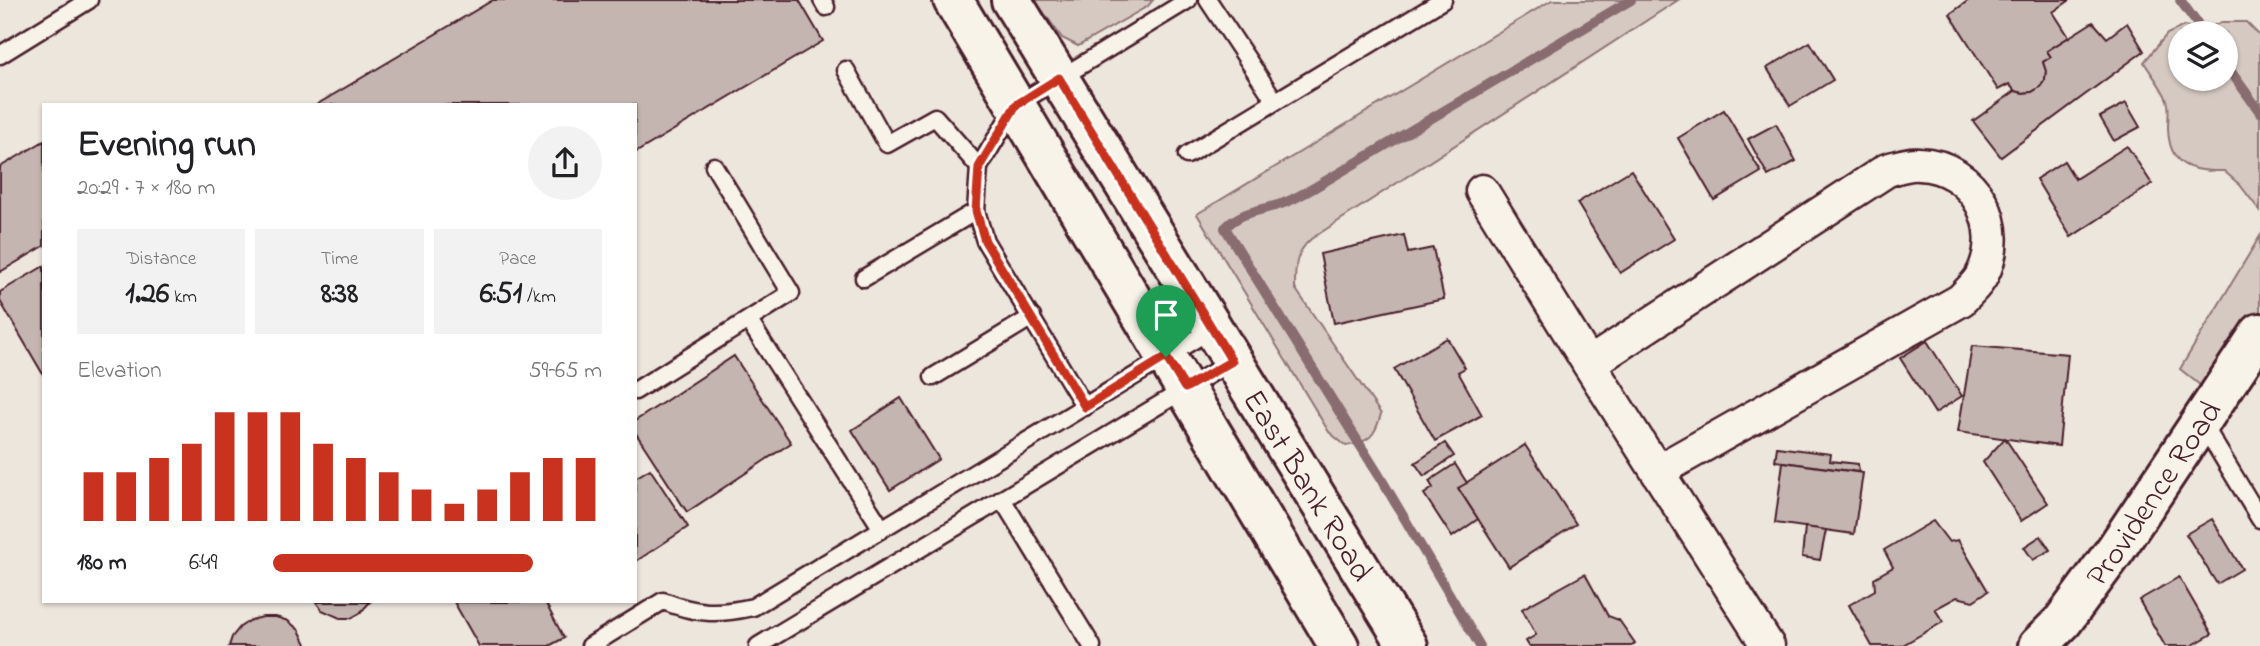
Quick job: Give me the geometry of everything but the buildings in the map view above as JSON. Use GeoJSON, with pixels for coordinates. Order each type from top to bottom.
{"type":"FeatureCollection","features":[{"type":"Feature","properties":{"kind":"main road","name":"East Bank Road"},"geometry":{"type":"LineString","coordinates":[[953,0],[1339,646]]}},
{"type":"Feature","properties":{"kind":"main road","name":"East Bank Road"},"geometry":{"type":"LineString","coordinates":[[1011,0],[1408,646]]}},
{"type":"Feature","properties":{"kind":"main road","name":"Providence Road"},"geometry":{"type":"LineString","coordinates":[[2038,646],[2063,621],[2116,548],[2260,332]]}},
{"type":"Feature","properties":{"kind":"main road","name":"Providence Road"},"geometry":{"type":"LineString","coordinates":[[2066,646],[2099,608],[2260,363]]}},
{"type":"Feature","properties":{"kind":"street"},"geometry":{"type":"LineString","coordinates":[[1589,364],[1887,170],[1921,163],[1943,168],[1967,183],[1984,205],[1992,230],[1990,256],[1981,278],[1961,300],[1658,471]]}},
{"type":"Feature","properties":{"kind":"street"},"geometry":{"type":"LineString","coordinates":[[1482,191],[1768,646]]}},
{"type":"Feature","properties":{"kind":"lane"},"geometry":{"type":"LineString","coordinates":[[0,55],[89,0]]}},
{"type":"Feature","properties":{"kind":"lane"},"geometry":{"type":"LineString","coordinates":[[1085,407],[985,241],[976,211],[979,167],[1016,105],[1188,0]]}},
{"type":"Feature","properties":{"kind":"lane"},"geometry":{"type":"LineString","coordinates":[[1208,0],[1275,101]]}},
{"type":"Feature","properties":{"kind":"lane"},"geometry":{"type":"LineString","coordinates":[[1187,155],[1443,0]]}},
{"type":"Feature","properties":{"kind":"lane"},"geometry":{"type":"LineString","coordinates":[[846,70],[887,144],[935,117],[979,167]]}},
{"type":"Feature","properties":{"kind":"lane"},"geometry":{"type":"LineString","coordinates":[[637,390],[791,293],[714,166]]}},
{"type":"Feature","properties":{"kind":"lane"},"geometry":{"type":"LineString","coordinates":[[864,278],[976,211]]}},
{"type":"Feature","properties":{"kind":"lane"},"geometry":{"type":"LineString","coordinates":[[933,377],[1032,317]]}},
{"type":"Feature","properties":{"kind":"lane"},"geometry":{"type":"LineString","coordinates":[[749,321],[883,529]]}},
{"type":"Feature","properties":{"kind":"lane"},"geometry":{"type":"LineString","coordinates":[[758,646],[1002,499],[1176,373],[1212,329]]}},
{"type":"Feature","properties":{"kind":"lane"},"geometry":{"type":"LineString","coordinates":[[590,646],[663,601],[682,609],[721,614],[753,607],[1085,407],[1176,373],[1232,361]]}},
{"type":"Feature","properties":{"kind":"lane"},"geometry":{"type":"LineString","coordinates":[[2210,436],[2260,519]]}},
{"type":"Feature","properties":{"kind":"lane"},"geometry":{"type":"LineString","coordinates":[[1002,499],[1092,646]]}},
{"type":"Feature","properties":{"kind":"shaded area"},"geometry":{"type":"Polygon","coordinates":[[[1035,0],[1153,0],[1148,6],[1078,46],[1062,38],[1035,0]]]}},
{"type":"Feature","properties":{"kind":"shaded area"},"geometry":{"type":"Polygon","coordinates":[[[1552,0],[1678,0],[1306,244],[1297,261],[1295,288],[1381,414],[1370,437],[1360,443],[1346,446],[1329,432],[1197,214],[1552,0]]]}},
{"type":"Feature","properties":{"kind":"shaded area"},"geometry":{"type":"Polygon","coordinates":[[[2238,22],[2246,22],[2260,36],[2260,211],[2240,185],[2224,171],[2192,168],[2177,159],[2172,151],[2167,100],[2144,62],[2167,34],[2168,91],[2238,91],[2238,22]]]}},
{"type":"Feature","properties":{"kind":"shaded area"},"geometry":{"type":"Polygon","coordinates":[[[2260,236],[2260,321],[2211,394],[2180,369],[2260,236]]]}},
{"type":"Feature","properties":{"kind":"waterway"},"geometry":{"type":"LineString","coordinates":[[1480,646],[1380,477],[1225,228],[1244,215],[1285,203],[1312,189],[1631,0]]}},
{"type":"Feature","properties":{"kind":"waterway"},"geometry":{"type":"LineString","coordinates":[[2180,0],[2195,21]]}},
{"type":"Feature","properties":{"kind":"waterway"},"geometry":{"type":"LineString","coordinates":[[2238,82],[2260,112]]}},
{"type":"Feature","properties":{"kind":"route"},"geometry":{"type":"LineString","coordinates":[[1059,78],[1232,361],[1185,388],[1166,357],[1085,407],[985,241],[976,211],[979,167],[1016,105],[1059,78]]}}]}
